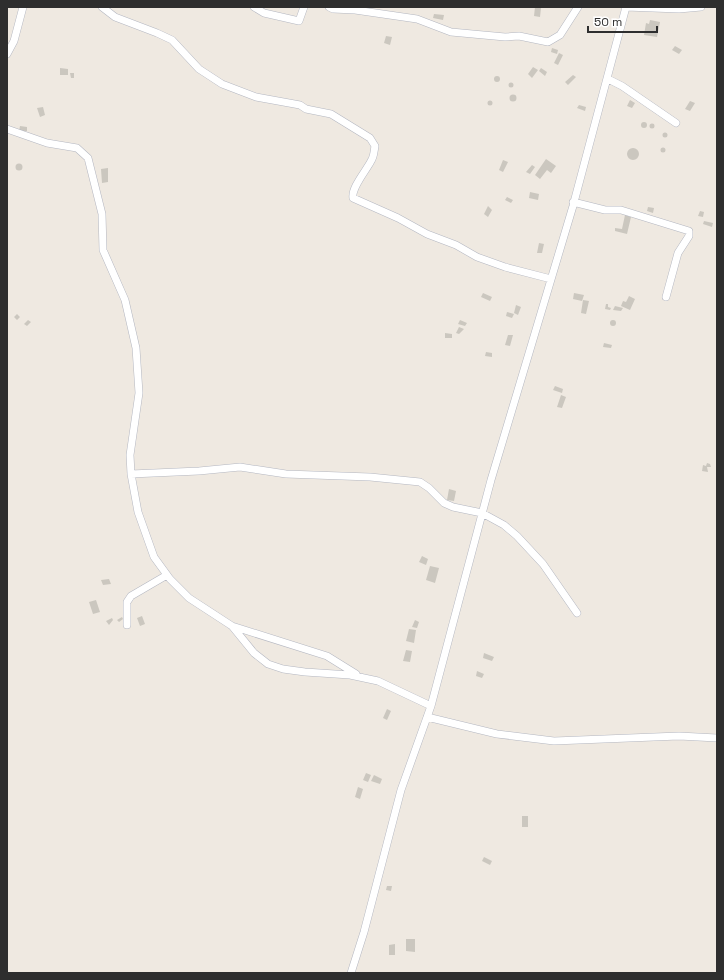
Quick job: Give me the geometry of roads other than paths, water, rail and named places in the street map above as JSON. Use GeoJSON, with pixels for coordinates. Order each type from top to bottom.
{"type":"FeatureCollection","features":[{"type":"Feature","properties":{"kind":"street"},"geometry":{"type":"LineString","coordinates":[[7,54],[14,41],[24,7]]}},
{"type":"Feature","properties":{"kind":"street"},"geometry":{"type":"LineString","coordinates":[[102,7],[115,17],[172,40],[200,69],[222,84],[256,97],[300,105],[306,109],[331,114],[370,138],[375,146],[372,160],[358,183],[353,194],[354,198],[398,218],[426,234],[456,245],[478,257],[505,267],[551,279]]}},
{"type":"Feature","properties":{"kind":"street"},"geometry":{"type":"LineString","coordinates":[[254,7],[264,13],[299,21],[304,7]]}},
{"type":"Feature","properties":{"kind":"street"},"geometry":{"type":"LineString","coordinates":[[329,7],[333,9],[356,10],[417,19],[451,32],[505,37],[519,36],[548,42],[560,35],[578,7]]}},
{"type":"Feature","properties":{"kind":"street"},"geometry":{"type":"LineString","coordinates":[[351,973],[401,790],[431,706],[482,513],[574,202],[626,7],[679,9],[701,7]]}},
{"type":"Feature","properties":{"kind":"street"},"geometry":{"type":"LineString","coordinates":[[608,79],[629,90],[676,123]]}},
{"type":"Feature","properties":{"kind":"street"},"geometry":{"type":"LineString","coordinates":[[7,129],[47,143],[77,148],[88,158],[102,214],[103,250],[125,300],[136,348],[139,393],[132,434],[130,455],[131,474],[138,512],[145,536],[154,557],[167,575],[188,598],[232,626],[327,656],[360,677]]}},
{"type":"Feature","properties":{"kind":"street"},"geometry":{"type":"LineString","coordinates":[[574,202],[605,210],[621,210],[688,231],[688,240],[680,249],[676,259],[666,297]]}},
{"type":"Feature","properties":{"kind":"street"},"geometry":{"type":"LineString","coordinates":[[131,474],[199,471],[240,467],[286,474],[407,480],[420,482],[429,488],[444,503],[453,507],[482,513],[504,525],[529,549],[554,579],[577,613]]}},
{"type":"Feature","properties":{"kind":"street"},"geometry":{"type":"LineString","coordinates":[[127,625],[127,602],[131,596],[167,575]]}},
{"type":"Feature","properties":{"kind":"street"},"geometry":{"type":"LineString","coordinates":[[232,626],[254,653],[268,664],[283,669],[350,675],[378,681],[431,706]]}},
{"type":"Feature","properties":{"kind":"street"},"geometry":{"type":"LineString","coordinates":[[427,717],[497,734],[554,741],[679,736],[717,738]]}}]}
